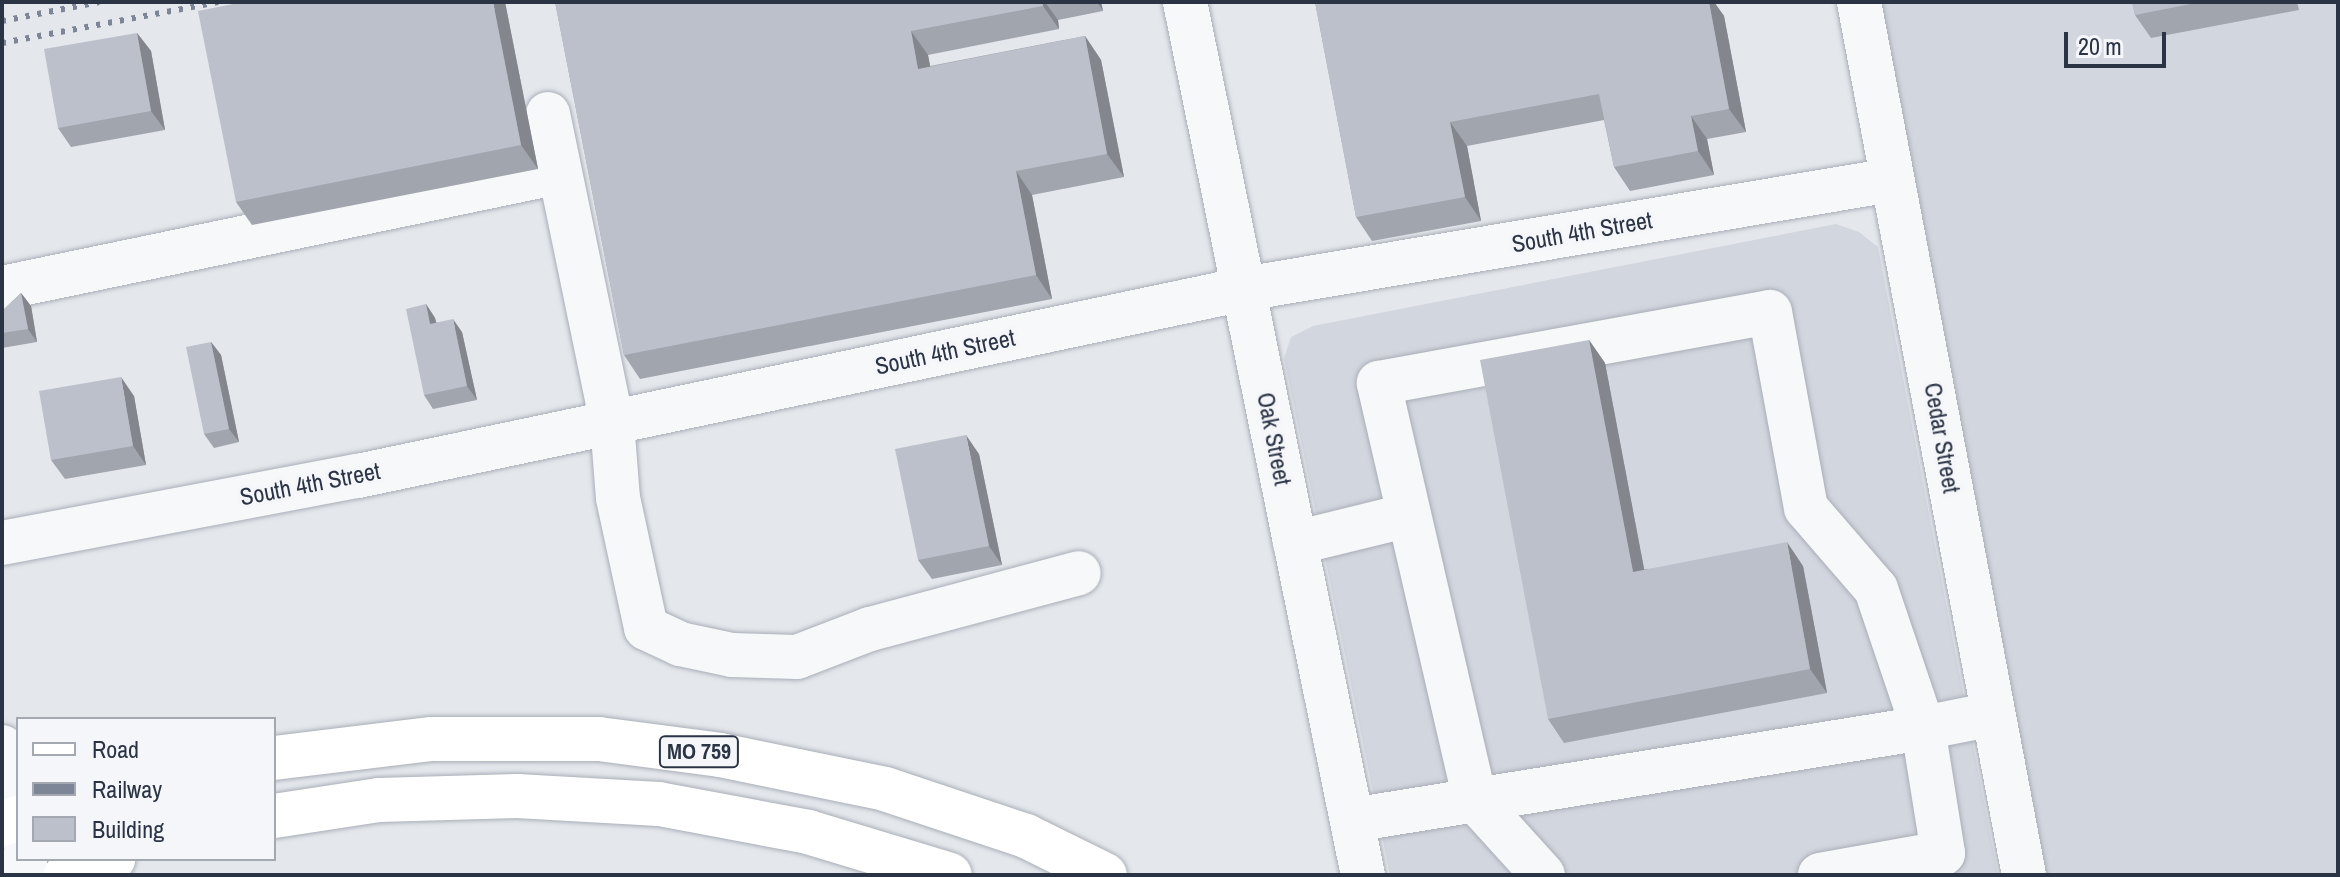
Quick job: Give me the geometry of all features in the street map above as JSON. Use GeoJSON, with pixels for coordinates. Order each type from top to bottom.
{"type":"FeatureCollection","features":[{"type":"Feature","properties":{"kind":"main road","name":"MO 759"},"geometry":{"type":"LineString","coordinates":[[276,758],[447,739],[599,739],[720,755],[885,789],[1026,836],[1105,875]]}},
{"type":"Feature","properties":{"kind":"main road","name":"MO 759"},"geometry":{"type":"LineString","coordinates":[[276,816],[409,799],[517,796],[659,804],[808,832],[950,875]]}},
{"type":"Feature","properties":{"kind":"main road"},"geometry":{"type":"LineString","coordinates":[[66,875],[107,861]]}},
{"type":"Feature","properties":{"kind":"street","name":"Oak Street"},"geometry":{"type":"LineString","coordinates":[[1185,2],[1363,875]]}},
{"type":"Feature","properties":{"kind":"street","name":"Cedar Street"},"geometry":{"type":"LineString","coordinates":[[1859,2],[2024,875]]}},
{"type":"Feature","properties":{"kind":"street"},"geometry":{"type":"LineString","coordinates":[[548,114],[612,422],[618,498],[646,628],[680,644],[732,655],[797,657],[870,629],[1079,573]]}},
{"type":"Feature","properties":{"kind":"street"},"geometry":{"type":"LineString","coordinates":[[2,288],[559,172]]}},
{"type":"Feature","properties":{"kind":"street","name":"South 4th Street"},"geometry":{"type":"LineString","coordinates":[[2,543],[612,422],[1244,289],[1891,180]]}},
{"type":"Feature","properties":{"kind":"street"},"geometry":{"type":"LineString","coordinates":[[1543,875],[1475,800],[1379,383],[1770,312],[1806,508],[1876,589],[1923,728],[1943,853],[1820,875]]}},
{"type":"Feature","properties":{"kind":"street"},"geometry":{"type":"LineString","coordinates":[[1295,543],[1409,515]]}},
{"type":"Feature","properties":{"kind":"street"},"geometry":{"type":"LineString","coordinates":[[1352,820],[1993,714]]}},
{"type":"Feature","properties":{"kind":"street"},"geometry":{"type":"LineString","coordinates":[[2,747],[15,830]]}},
{"type":"Feature","properties":{"kind":"shaded area"},"geometry":{"type":"Polygon","coordinates":[[[1876,2],[2338,2],[2338,875],[2042,875],[1876,2]]]}},
{"type":"Feature","properties":{"kind":"shaded area"},"geometry":{"type":"Polygon","coordinates":[[[1836,224],[1859,232],[1878,247],[1998,875],[1390,875],[1284,358],[1291,337],[1313,326],[1836,224]]]}},
{"type":"Feature","properties":{"kind":"building"},"geometry":{"type":"Polygon","coordinates":[[[243,2],[493,2],[521,145],[236,202],[198,11],[243,2]]]}},
{"type":"Feature","properties":{"kind":"building"},"geometry":{"type":"Polygon","coordinates":[[[555,2],[1042,2],[1043,6],[911,31],[918,69],[1085,36],[1107,154],[1016,171],[1036,275],[624,355],[555,2]]]}},
{"type":"Feature","properties":{"kind":"building"},"geometry":{"type":"Polygon","coordinates":[[[1315,2],[1709,2],[1729,109],[1691,116],[1698,151],[1614,167],[1599,94],[1450,122],[1465,197],[1356,217],[1315,2]]]}},
{"type":"Feature","properties":{"kind":"building"},"geometry":{"type":"Polygon","coordinates":[[[2132,2],[2201,2],[2135,15],[2132,2]]]}},
{"type":"Feature","properties":{"kind":"building"},"geometry":{"type":"Polygon","coordinates":[[[137,33],[151,111],[58,128],[44,49],[137,33]]]}},
{"type":"Feature","properties":{"kind":"building"},"geometry":{"type":"Polygon","coordinates":[[[21,293],[28,329],[2,333],[2,311],[21,293]]]}},
{"type":"Feature","properties":{"kind":"building"},"geometry":{"type":"Polygon","coordinates":[[[426,304],[430,324],[453,319],[467,386],[424,395],[406,309],[426,304]]]}},
{"type":"Feature","properties":{"kind":"building"},"geometry":{"type":"Polygon","coordinates":[[[1589,340],[1633,572],[1787,542],[1810,669],[1548,719],[1480,360],[1589,340]]]}},
{"type":"Feature","properties":{"kind":"building"},"geometry":{"type":"Polygon","coordinates":[[[211,342],[229,429],[204,434],[186,347],[211,342]]]}},
{"type":"Feature","properties":{"kind":"building"},"geometry":{"type":"Polygon","coordinates":[[[121,377],[133,446],[51,460],[39,391],[121,377]]]}},
{"type":"Feature","properties":{"kind":"building"},"geometry":{"type":"Polygon","coordinates":[[[966,435],[989,546],[918,560],[895,449],[966,435]]]}},
{"type":"Feature","properties":{"kind":"railway"},"geometry":{"type":"LineString","coordinates":[[2,21],[99,2]]}},
{"type":"Feature","properties":{"kind":"railway"},"geometry":{"type":"LineString","coordinates":[[2,43],[218,2]]}}]}
